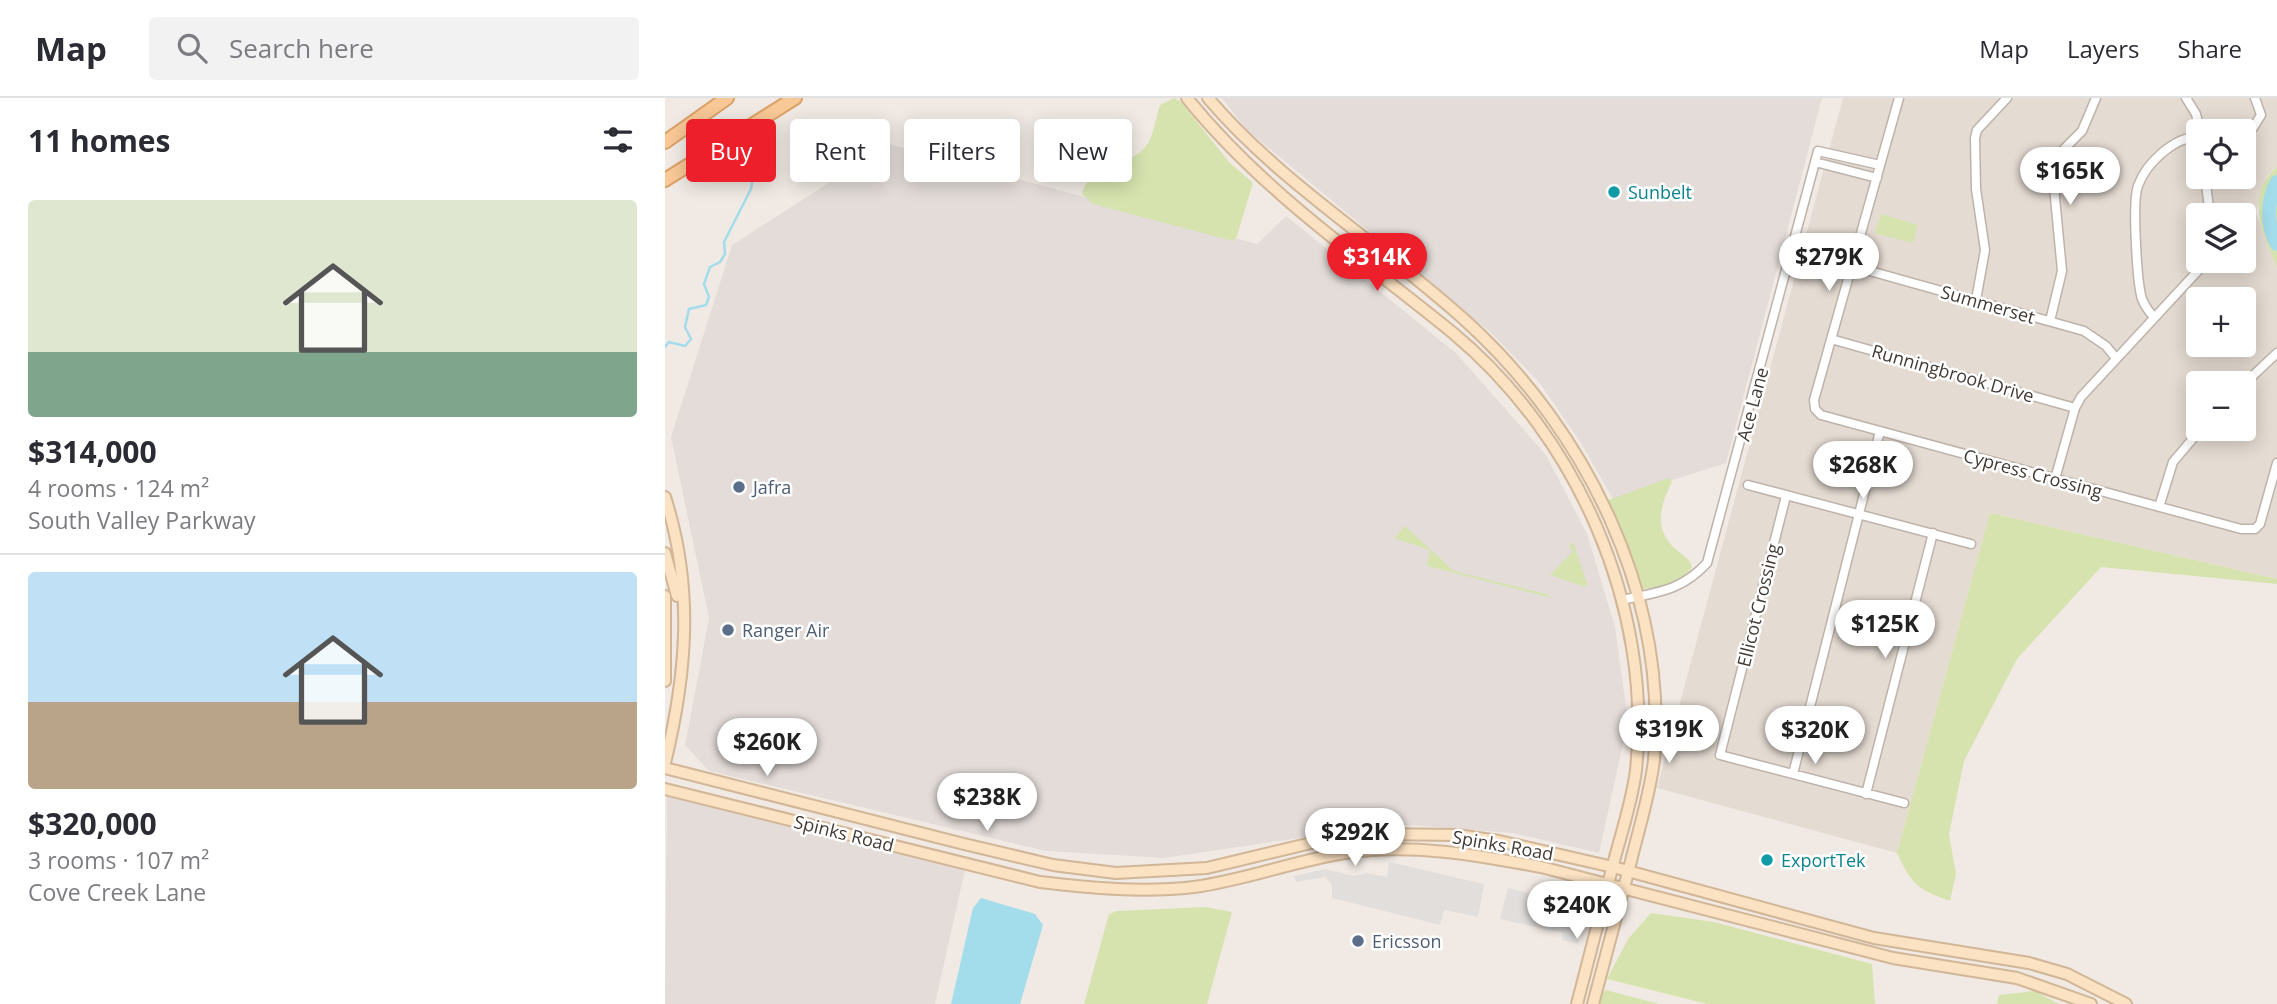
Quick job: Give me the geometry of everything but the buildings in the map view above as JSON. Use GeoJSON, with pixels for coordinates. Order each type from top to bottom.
{"type":"FeatureCollection","features":[{"type":"Feature","properties":{"kind":"main road"},"geometry":{"type":"LineString","coordinates":[[665,142],[727,98]]}},
{"type":"Feature","properties":{"kind":"main road"},"geometry":{"type":"LineString","coordinates":[[665,180],[795,98]]}},
{"type":"Feature","properties":{"kind":"main road"},"geometry":{"type":"LineString","coordinates":[[1187,98],[1266,184],[1455,335],[1496,373],[1535,421],[1577,486],[1607,551],[1622,600],[1638,686],[1638,741],[1632,793],[1577,1004]]}},
{"type":"Feature","properties":{"kind":"main road"},"geometry":{"type":"LineString","coordinates":[[1208,98],[1228,122],[1281,168],[1467,322],[1528,384],[1583,465],[1601,502],[1638,597],[1650,644],[1655,724],[1647,801],[1593,1004]]}},
{"type":"Feature","properties":{"kind":"main road"},"geometry":{"type":"LineString","coordinates":[[1266,184],[1281,168]]}},
{"type":"Feature","properties":{"kind":"main road"},"geometry":{"type":"LineString","coordinates":[[1535,421],[1548,411]]}},
{"type":"Feature","properties":{"kind":"main road"},"geometry":{"type":"LineString","coordinates":[[665,497],[679,556],[685,662],[665,766]]}},
{"type":"Feature","properties":{"kind":"main road"},"geometry":{"type":"LineString","coordinates":[[665,553],[672,572],[675,595],[682,600]]}},
{"type":"Feature","properties":{"kind":"main road"},"geometry":{"type":"LineString","coordinates":[[665,596],[665,681]]}},
{"type":"Feature","properties":{"kind":"main road","name":"Spinks Road"},"geometry":{"type":"LineString","coordinates":[[665,766],[1052,865],[1116,873],[1207,868],[1328,839],[1414,834],[1499,841],[1613,867],[1915,946],[2029,963],[2067,974],[2126,1004]]}},
{"type":"Feature","properties":{"kind":"main road","name":"Spinks Road"},"geometry":{"type":"LineString","coordinates":[[665,789],[1040,882],[1116,888],[1193,887],[1346,853],[1440,851],[1541,867],[1893,958],[2017,978],[2091,1004]]}},
{"type":"Feature","properties":{"kind":"main road"},"geometry":{"type":"LineString","coordinates":[[1263,854],[1268,871]]}},
{"type":"Feature","properties":{"kind":"main road"},"geometry":{"type":"LineString","coordinates":[[1116,873],[1116,888]]}},
{"type":"Feature","properties":{"kind":"main road"},"geometry":{"type":"LineString","coordinates":[[1820,940],[1824,924]]}},
{"type":"Feature","properties":{"kind":"street"},"geometry":{"type":"LineString","coordinates":[[1832,339],[1899,98]]}},
{"type":"Feature","properties":{"kind":"street"},"geometry":{"type":"LineString","coordinates":[[1976,300],[1985,250],[1976,189],[1975,138],[1977,130],[2007,98]]}},
{"type":"Feature","properties":{"kind":"street"},"geometry":{"type":"LineString","coordinates":[[2050,321],[2062,271],[2052,166],[2059,154],[2081,131],[2096,98]]}},
{"type":"Feature","properties":{"kind":"street"},"geometry":{"type":"LineString","coordinates":[[2186,98],[2197,119]]}},
{"type":"Feature","properties":{"kind":"street"},"geometry":{"type":"LineString","coordinates":[[2255,98],[2261,115],[2256,123]]}},
{"type":"Feature","properties":{"kind":"street"},"geometry":{"type":"LineString","coordinates":[[2154,317],[2145,305],[2140,291],[2135,215],[2138,184],[2148,169],[2177,141],[2186,139]]}},
{"type":"Feature","properties":{"kind":"street","name":"Ace Lane"},"geometry":{"type":"LineString","coordinates":[[1622,600],[1689,582],[1707,564],[1818,151],[1880,165]]}},
{"type":"Feature","properties":{"kind":"street"},"geometry":{"type":"LineString","coordinates":[[1815,162],[1877,177]]}},
{"type":"Feature","properties":{"kind":"street","name":"Summerset"},"geometry":{"type":"LineString","coordinates":[[1852,267],[2084,331],[2106,346],[2115,358]]}},
{"type":"Feature","properties":{"kind":"street"},"geometry":{"type":"LineString","coordinates":[[2055,479],[2075,408],[2115,358],[2196,273]]}},
{"type":"Feature","properties":{"kind":"street","name":"Runningbrook Drive"},"geometry":{"type":"LineString","coordinates":[[1832,339],[2075,408]]}},
{"type":"Feature","properties":{"kind":"street","name":"Cypress Crossing"},"geometry":{"type":"LineString","coordinates":[[1832,339],[1814,400],[1815,409],[1821,415],[2241,529],[2255,529],[2264,515],[2277,463]]}},
{"type":"Feature","properties":{"kind":"street"},"geometry":{"type":"LineString","coordinates":[[2256,373],[2277,353]]}},
{"type":"Feature","properties":{"kind":"street"},"geometry":{"type":"LineString","coordinates":[[1880,430],[1793,774],[1904,803]]}},
{"type":"Feature","properties":{"kind":"street"},"geometry":{"type":"LineString","coordinates":[[2159,507],[2173,461],[2190,441]]}},
{"type":"Feature","properties":{"kind":"street"},"geometry":{"type":"LineString","coordinates":[[1748,485],[1972,544]]}},
{"type":"Feature","properties":{"kind":"street","name":"Ellicot Crossing"},"geometry":{"type":"LineString","coordinates":[[1786,496],[1720,755],[1793,774]]}},
{"type":"Feature","properties":{"kind":"street"},"geometry":{"type":"LineString","coordinates":[[1866,794],[1933,533]]}},
{"type":"Feature","properties":{"kind":"shaded area"},"geometry":{"type":"Polygon","coordinates":[[[1222,98],[1822,98],[1726,463],[1613,499],[1581,443],[1539,382],[1491,333],[1246,129],[1222,98]]]}},
{"type":"Feature","properties":{"kind":"shaded area"},"geometry":{"type":"Polygon","coordinates":[[[1843,98],[2277,98],[2277,166],[2267,176],[2256,213],[2277,268],[2277,579],[1990,513],[1897,853],[1657,788],[1843,98]]]}},
{"type":"Feature","properties":{"kind":"shaded area"},"geometry":{"type":"Polygon","coordinates":[[[890,144],[904,148],[904,182],[1020,182],[1020,180],[1257,244],[1286,216],[1456,353],[1546,455],[1587,534],[1615,627],[1628,721],[1599,853],[1513,833],[1394,824],[1164,858],[1046,851],[709,771],[685,745],[709,618],[671,437],[732,245],[830,182],[890,182],[890,144]]]}},
{"type":"Feature","properties":{"kind":"shaded area"},"geometry":{"type":"Polygon","coordinates":[[[667,796],[965,870],[935,1004],[665,1004],[667,796]]]}},
{"type":"Feature","properties":{"kind":"shaded area"},"geometry":{"type":"Polygon","coordinates":[[[1389,862],[1484,884],[1478,917],[1444,910],[1440,925],[1332,898],[1332,885],[1325,877],[1296,882],[1294,876],[1325,869],[1354,876],[1367,873],[1387,877],[1389,862]]]}},
{"type":"Feature","properties":{"kind":"shaded area"},"geometry":{"type":"Polygon","coordinates":[[[1508,888],[1578,905],[1574,924],[1582,926],[1578,944],[1562,940],[1563,933],[1500,919],[1508,888]]]}},
{"type":"Feature","properties":{"kind":"green space"},"geometry":{"type":"Polygon","coordinates":[[[1174,98],[1181,102],[1229,162],[1253,183],[1237,236],[1233,241],[1093,204],[1082,194],[1089,182],[1132,182],[1132,157],[1148,143],[1160,105],[1174,98]]]}},
{"type":"Feature","properties":{"kind":"green space"},"geometry":{"type":"Polygon","coordinates":[[[2277,166],[2277,268],[2262,228],[2259,203],[2261,190],[2277,166]]]}},
{"type":"Feature","properties":{"kind":"green space"},"geometry":{"type":"Polygon","coordinates":[[[1881,214],[1918,225],[1913,243],[1875,233],[1881,214]]]}},
{"type":"Feature","properties":{"kind":"green space"},"geometry":{"type":"Polygon","coordinates":[[[1669,478],[1672,482],[1662,510],[1662,527],[1670,543],[1692,567],[1683,577],[1669,585],[1640,588],[1606,501],[1669,478]]]}},
{"type":"Feature","properties":{"kind":"green space"},"geometry":{"type":"Polygon","coordinates":[[[1990,513],[2277,579],[2277,584],[2101,567],[2017,659],[1964,761],[1949,834],[1956,874],[1950,901],[1917,884],[1897,853],[1990,513]]]}},
{"type":"Feature","properties":{"kind":"green space"},"geometry":{"type":"Polygon","coordinates":[[[1405,526],[1454,571],[1546,594],[1552,598],[1427,566],[1430,550],[1394,538],[1405,526]]]}},
{"type":"Feature","properties":{"kind":"green space"},"geometry":{"type":"Polygon","coordinates":[[[1573,542],[1587,583],[1585,587],[1550,575],[1573,551],[1569,546],[1573,542]]]}},
{"type":"Feature","properties":{"kind":"green space"},"geometry":{"type":"Polygon","coordinates":[[[1205,907],[1232,912],[1207,1004],[1084,1004],[1109,914],[1117,911],[1205,907]]]}},
{"type":"Feature","properties":{"kind":"green space"},"geometry":{"type":"Polygon","coordinates":[[[1651,913],[1714,922],[1872,964],[1875,1004],[1707,1004],[1607,979],[1628,939],[1651,913]]]}},
{"type":"Feature","properties":{"kind":"green space"},"geometry":{"type":"Polygon","coordinates":[[[1606,990],[1659,1004],[1599,1004],[1602,993],[1606,990]]]}},
{"type":"Feature","properties":{"kind":"green space"},"geometry":{"type":"Polygon","coordinates":[[[2035,991],[2059,1004],[1997,1004],[1999,995],[2035,991]]]}},
{"type":"Feature","properties":{"kind":"water"},"geometry":{"type":"Polygon","coordinates":[[[981,898],[1035,914],[1043,925],[1020,1004],[951,1004],[973,908],[981,898]]]}},
{"type":"Feature","properties":{"kind":"waterway"},"geometry":{"type":"LineString","coordinates":[[665,347],[669,342],[685,346],[691,339],[685,327],[689,309],[706,305],[709,297],[704,284],[710,267],[720,262],[725,254],[724,242],[752,182]]}},
{"type":"Feature","properties":{"kind":"waterway"},"geometry":{"type":"LineString","coordinates":[[2277,182],[2269,213],[2273,237],[2277,244]]}},
{"type":"Feature","properties":{"kind":"place","name":"Sunbelt"},"geometry":{"type":"Point","coordinates":[1614,192]}},
{"type":"Feature","properties":{"kind":"place","name":"Jafra"},"geometry":{"type":"Point","coordinates":[739,487]}},
{"type":"Feature","properties":{"kind":"place","name":"Ranger Air"},"geometry":{"type":"Point","coordinates":[728,630]}},
{"type":"Feature","properties":{"kind":"place","name":"ExportTek"},"geometry":{"type":"Point","coordinates":[1767,860]}},
{"type":"Feature","properties":{"kind":"place","name":"Ericsson"},"geometry":{"type":"Point","coordinates":[1358,941]}}]}
